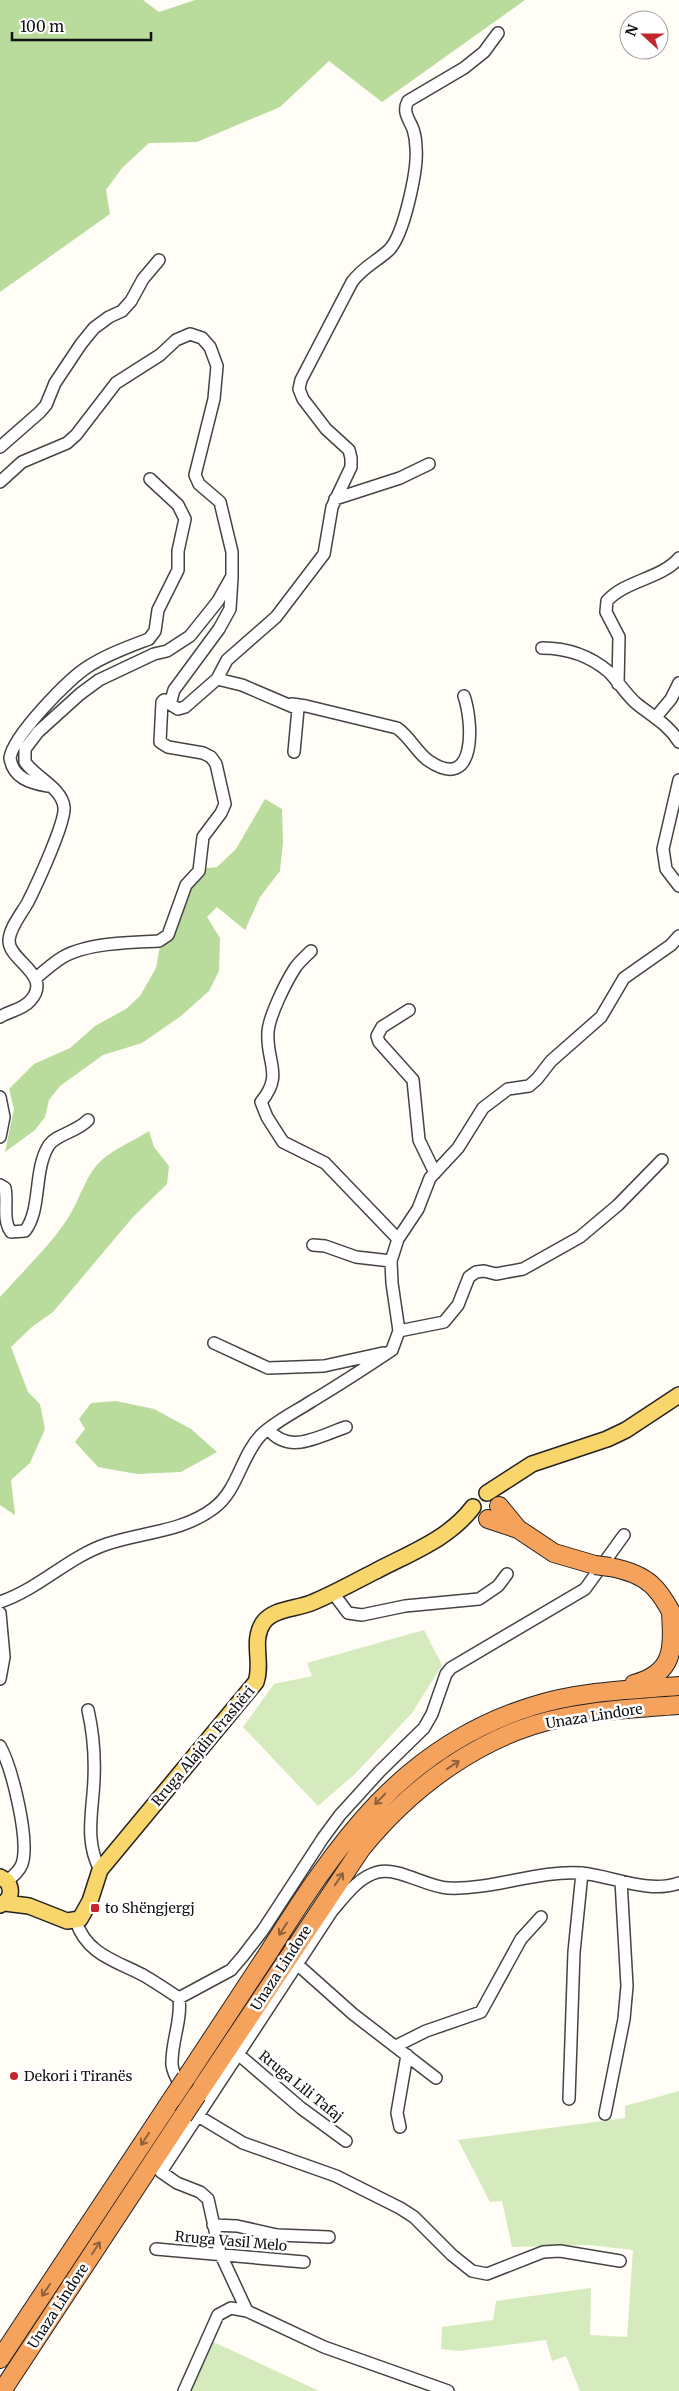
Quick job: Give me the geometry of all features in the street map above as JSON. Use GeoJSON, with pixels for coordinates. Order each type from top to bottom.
{"type":"FeatureCollection","features":[{"type":"Feature","properties":{"kind":"highway"},"geometry":{"type":"LineString","coordinates":[[487,1506],[554,1554],[632,1572],[646,1579],[661,1594],[679,1630]]}},
{"type":"Feature","properties":{"kind":"highway"},"geometry":{"type":"LineString","coordinates":[[400,1780],[410,1767],[431,1752],[490,1718],[550,1698],[623,1686],[651,1679],[663,1668],[671,1655],[673,1640],[671,1612]]}},
{"type":"Feature","properties":{"kind":"highway","name":"Unaza Lindore"},"geometry":{"type":"LineString","coordinates":[[0,2359],[307,1891],[360,1820],[400,1780],[427,1759],[481,1726],[534,1705],[612,1691],[679,1686]]}},
{"type":"Feature","properties":{"kind":"highway","name":"Unaza Lindore"},"geometry":{"type":"LineString","coordinates":[[2,2391],[190,2116],[197,2096],[361,1849],[384,1820],[450,1767],[487,1745],[544,1723],[592,1713],[679,1705]]}},
{"type":"Feature","properties":{"kind":"main road","name":"Rruga Alajdin Frashëri"},"geometry":{"type":"LineString","coordinates":[[76,1921],[86,1910],[100,1870],[256,1682],[259,1674],[258,1635],[265,1620],[272,1614],[311,1603],[333,1593],[440,1538],[462,1521],[487,1506],[509,1480],[532,1464],[607,1439],[626,1430],[679,1396]]}},
{"type":"Feature","properties":{"kind":"main road"},"geometry":{"type":"LineString","coordinates":[[5,1892],[29,1906],[68,1922],[76,1921]]}},
{"type":"Feature","properties":{"kind":"street"},"geometry":{"type":"LineString","coordinates":[[0,482],[22,462],[67,443],[116,383],[160,355],[183,336],[196,335],[206,342],[215,356],[217,384],[195,475],[199,484],[216,496],[221,506],[232,552],[230,609],[219,629],[174,690],[171,701],[173,708],[185,707],[218,679],[227,660],[276,617],[324,554],[335,499],[351,467],[349,450],[326,429],[303,399],[299,389],[301,380],[352,282],[362,269],[391,248],[406,215],[407,202],[416,167],[415,137],[406,114],[408,101],[464,68],[484,52],[498,33]]}},
{"type":"Feature","properties":{"kind":"street"},"geometry":{"type":"LineString","coordinates":[[0,447],[46,405],[55,383],[81,344],[94,328],[109,317],[122,311],[131,301],[143,279],[159,260]]}},
{"type":"Feature","properties":{"kind":"street"},"geometry":{"type":"LineString","coordinates":[[335,499],[400,478],[429,464]]}},
{"type":"Feature","properties":{"kind":"street"},"geometry":{"type":"LineString","coordinates":[[49,786],[30,782],[16,774],[10,758],[14,744],[64,687],[87,667],[107,655],[149,639],[155,631],[158,610],[178,570],[178,551],[185,519],[178,505],[150,479]]}},
{"type":"Feature","properties":{"kind":"street"},"geometry":{"type":"LineString","coordinates":[[618,684],[619,637],[606,612],[607,601],[618,592],[671,565],[679,558]]}},
{"type":"Feature","properties":{"kind":"street"},"geometry":{"type":"LineString","coordinates":[[0,1017],[30,1001],[35,993],[33,973],[19,959],[9,942],[14,928],[35,889],[64,814],[63,802],[27,765],[24,758],[25,749],[38,732],[99,680],[154,654],[167,651],[190,636],[218,601],[232,576]]}},
{"type":"Feature","properties":{"kind":"street"},"geometry":{"type":"LineString","coordinates":[[542,648],[568,649],[597,664],[610,673],[636,703],[672,731],[679,742]]}},
{"type":"Feature","properties":{"kind":"street"},"geometry":{"type":"LineString","coordinates":[[218,679],[242,685],[258,694],[292,704],[396,728],[408,736],[422,756],[439,766],[451,769],[459,765],[466,758],[470,747],[469,711],[464,696]]}},
{"type":"Feature","properties":{"kind":"street"},"geometry":{"type":"LineString","coordinates":[[656,717],[671,699],[679,683]]}},
{"type":"Feature","properties":{"kind":"street"},"geometry":{"type":"LineString","coordinates":[[35,980],[64,956],[82,950],[142,940],[159,941],[168,935],[186,885],[200,869],[203,837],[221,813],[225,804],[216,764],[211,757],[203,753],[168,747],[160,742],[162,702],[164,700],[171,701]]}},
{"type":"Feature","properties":{"kind":"street"},"geometry":{"type":"LineString","coordinates":[[292,704],[298,709],[299,717],[294,752]]}},
{"type":"Feature","properties":{"kind":"street"},"geometry":{"type":"LineString","coordinates":[[679,780],[663,849],[666,869],[679,886]]}},
{"type":"Feature","properties":{"kind":"street"},"geometry":{"type":"LineString","coordinates":[[0,1602],[27,1590],[90,1551],[106,1544],[189,1522],[214,1509],[229,1491],[249,1452],[269,1430],[392,1350],[399,1331],[391,1261],[398,1240],[418,1209],[425,1188],[435,1173],[458,1148],[483,1108],[508,1089],[530,1086],[537,1080],[551,1061],[601,1017],[624,978],[671,945],[679,936]]}},
{"type":"Feature","properties":{"kind":"street"},"geometry":{"type":"LineString","coordinates":[[311,951],[296,967],[270,1020],[268,1033],[273,1082],[271,1090],[261,1102],[267,1117],[283,1142],[325,1164],[398,1240]]}},
{"type":"Feature","properties":{"kind":"street"},"geometry":{"type":"LineString","coordinates":[[410,1010],[382,1028],[377,1036],[379,1042],[413,1080],[419,1140],[435,1173]]}},
{"type":"Feature","properties":{"kind":"street"},"geometry":{"type":"LineString","coordinates":[[0,1097],[4,1117],[0,1136]]}},
{"type":"Feature","properties":{"kind":"street"},"geometry":{"type":"LineString","coordinates":[[0,1186],[5,1188],[7,1195],[7,1227],[11,1232],[25,1231],[32,1219],[39,1174],[48,1146],[56,1139],[75,1132],[88,1120]]}},
{"type":"Feature","properties":{"kind":"street"},"geometry":{"type":"LineString","coordinates":[[399,1331],[444,1322],[458,1306],[469,1277],[476,1272],[496,1274],[523,1269],[580,1238],[618,1205],[662,1160]]}},
{"type":"Feature","properties":{"kind":"street"},"geometry":{"type":"LineString","coordinates":[[313,1245],[326,1246],[356,1257],[391,1261]]}},
{"type":"Feature","properties":{"kind":"street"},"geometry":{"type":"LineString","coordinates":[[214,1342],[268,1368],[324,1366],[392,1350]]}},
{"type":"Feature","properties":{"kind":"street"},"geometry":{"type":"LineString","coordinates":[[269,1430],[276,1438],[290,1443],[310,1439],[346,1427]]}},
{"type":"Feature","properties":{"kind":"street"},"geometry":{"type":"LineString","coordinates":[[178,1998],[232,1970],[268,1922],[340,1815],[374,1777],[424,1728],[432,1714],[446,1674],[450,1668],[585,1590],[624,1534]]}},
{"type":"Feature","properties":{"kind":"street"},"geometry":{"type":"LineString","coordinates":[[333,1593],[348,1612],[362,1614],[405,1606],[479,1599],[498,1586],[508,1574]]}},
{"type":"Feature","properties":{"kind":"street"},"geometry":{"type":"LineString","coordinates":[[0,1613],[4,1657],[0,1679]]}},
{"type":"Feature","properties":{"kind":"street"},"geometry":{"type":"LineString","coordinates":[[88,1710],[94,1756],[94,1781],[89,1820],[95,1860],[100,1870]]}},
{"type":"Feature","properties":{"kind":"street"},"geometry":{"type":"LineString","coordinates":[[0,1746],[13,1783],[23,1837],[22,1862],[5,1892]]}},
{"type":"Feature","properties":{"kind":"street"},"geometry":{"type":"LineString","coordinates":[[247,2311],[220,2253],[213,2225],[211,2206],[205,2195],[177,2183],[161,2172],[190,2116],[238,2054],[332,1911],[365,1876],[380,1872],[401,1875],[437,1886],[467,1888],[561,1873],[582,1873],[658,1886],[679,1882]]}},
{"type":"Feature","properties":{"kind":"street"},"geometry":{"type":"LineString","coordinates":[[569,2099],[574,1952],[582,1873]]}},
{"type":"Feature","properties":{"kind":"street"},"geometry":{"type":"LineString","coordinates":[[605,2114],[624,2019],[627,1986],[621,1881]]}},
{"type":"Feature","properties":{"kind":"street"},"geometry":{"type":"LineString","coordinates":[[396,2046],[426,2031],[481,2012],[521,1939],[541,1917]]}},
{"type":"Feature","properties":{"kind":"street"},"geometry":{"type":"LineString","coordinates":[[76,1921],[86,1940],[102,1957],[141,1974],[178,1998],[180,2012],[172,2064],[174,2075],[190,2116],[243,2143],[336,2176],[400,2208],[414,2217],[452,2255],[472,2271],[479,2274],[487,2274],[543,2252],[560,2252],[620,2262]]}},
{"type":"Feature","properties":{"kind":"street"},"geometry":{"type":"LineString","coordinates":[[298,1965],[352,2014],[408,2054],[436,2078]]}},
{"type":"Feature","properties":{"kind":"street","name":"Rruga Lili Tafaj"},"geometry":{"type":"LineString","coordinates":[[238,2054],[301,2108],[346,2141]]}},
{"type":"Feature","properties":{"kind":"street"},"geometry":{"type":"LineString","coordinates":[[400,2127],[397,2113],[408,2054]]}},
{"type":"Feature","properties":{"kind":"street"},"geometry":{"type":"LineString","coordinates":[[213,2225],[237,2226],[277,2235],[329,2237]]}},
{"type":"Feature","properties":{"kind":"street","name":"Rruga Vasil Melo"},"geometry":{"type":"LineString","coordinates":[[156,2249],[220,2253],[304,2262]]}},
{"type":"Feature","properties":{"kind":"street"},"geometry":{"type":"LineString","coordinates":[[184,2391],[218,2315],[231,2308],[247,2311],[324,2347],[448,2391]]}},
{"type":"Feature","properties":{"kind":"green space"},"geometry":{"type":"Polygon","coordinates":[[[0,0],[143,0],[159,12],[195,0],[525,0],[382,102],[329,61],[280,107],[197,142],[149,143],[122,168],[106,190],[110,214],[0,292],[0,0]]]}},
{"type":"Feature","properties":{"kind":"green space"},"geometry":{"type":"Polygon","coordinates":[[[265,799],[282,809],[283,842],[280,871],[260,897],[245,930],[217,907],[207,917],[220,938],[219,971],[209,991],[181,1016],[142,1043],[103,1055],[60,1086],[49,1100],[45,1117],[35,1130],[5,1152],[14,1109],[9,1089],[34,1064],[70,1048],[95,1026],[126,1009],[140,996],[156,968],[162,935],[185,877],[198,869],[217,867],[236,849],[265,799]]]}},
{"type":"Feature","properties":{"kind":"green space"},"geometry":{"type":"Polygon","coordinates":[[[149,1131],[154,1147],[169,1166],[167,1184],[133,1217],[53,1312],[33,1326],[11,1347],[28,1392],[40,1404],[45,1429],[30,1463],[11,1480],[15,1515],[0,1505],[0,1297],[61,1229],[97,1165],[114,1151],[149,1131]]]}},
{"type":"Feature","properties":{"kind":"green space"},"geometry":{"type":"Polygon","coordinates":[[[116,1401],[154,1409],[191,1429],[217,1452],[181,1472],[137,1474],[98,1467],[75,1442],[85,1429],[79,1419],[91,1403],[116,1401]]]}},
{"type":"Feature","properties":{"kind":"green space"},"geometry":{"type":"Polygon","coordinates":[[[424,1630],[442,1665],[412,1713],[355,1774],[318,1806],[243,1727],[274,1684],[312,1676],[307,1663],[424,1630]]]}},
{"type":"Feature","properties":{"kind":"green space"},"geometry":{"type":"Polygon","coordinates":[[[679,2091],[679,2391],[580,2391],[566,2356],[552,2361],[546,2340],[459,2351],[441,2349],[442,2327],[493,2320],[496,2301],[591,2288],[590,2335],[627,2337],[633,2250],[589,2245],[512,2247],[502,2201],[490,2202],[458,2140],[625,2118],[625,2106],[679,2091]]]}},
{"type":"Feature","properties":{"kind":"green space"},"geometry":{"type":"Polygon","coordinates":[[[207,2339],[319,2391],[184,2391],[207,2339]]]}},
{"type":"Feature","properties":{"kind":"place","name":"to Shëngjergj"},"geometry":{"type":"Point","coordinates":[95,1908]}},
{"type":"Feature","properties":{"kind":"place","name":"Dekori i Tiranës"},"geometry":{"type":"Point","coordinates":[14,2076]}}]}
